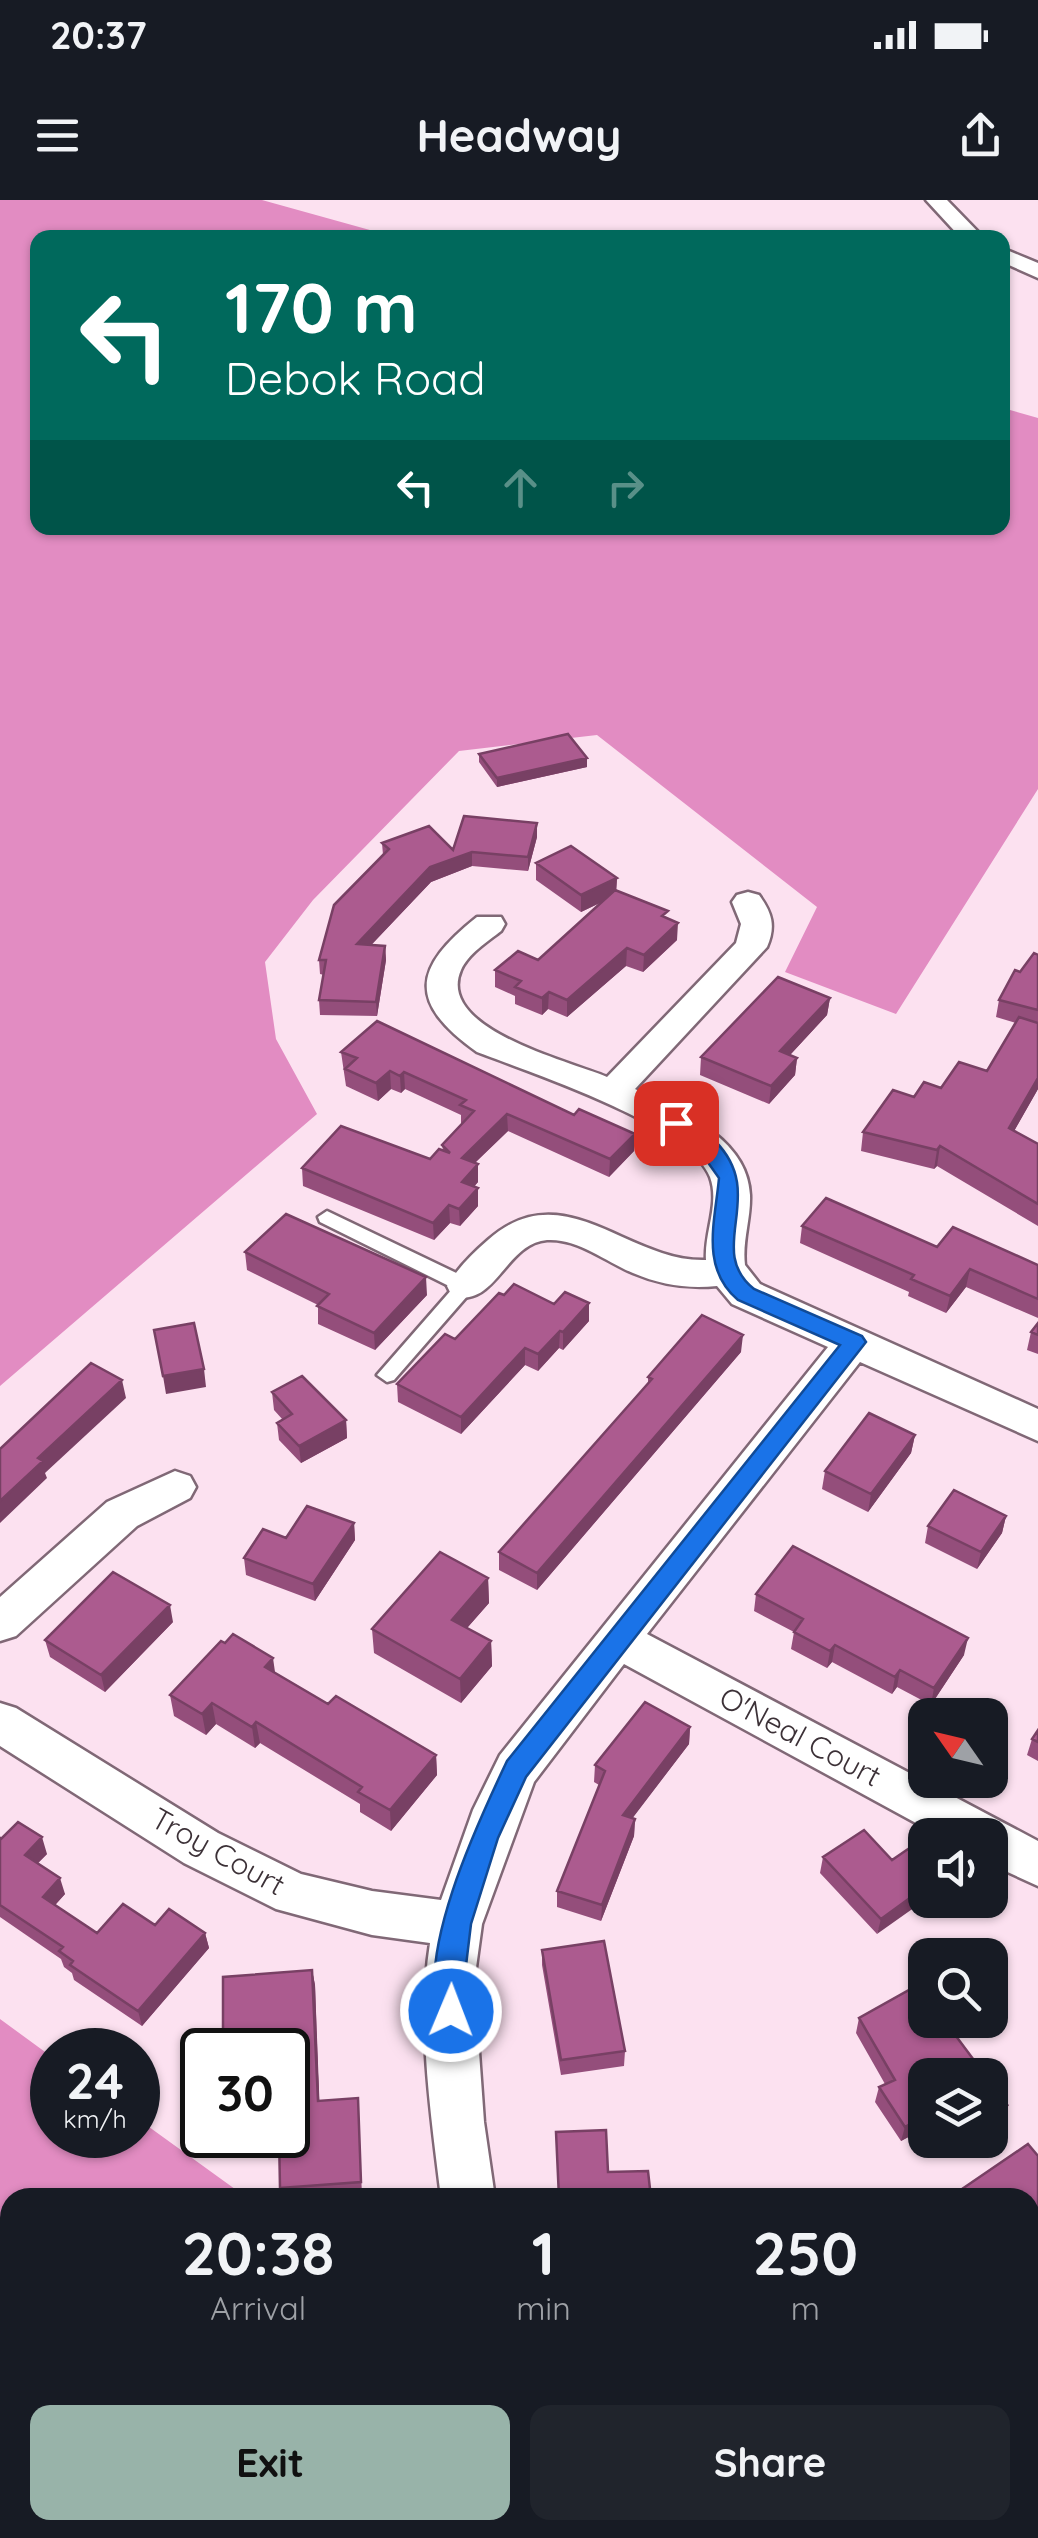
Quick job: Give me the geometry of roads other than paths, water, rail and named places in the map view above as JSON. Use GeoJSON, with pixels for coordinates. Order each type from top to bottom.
{"type":"FeatureCollection","features":[{"type":"Feature","properties":{"kind":"street"},"geometry":{"type":"LineString","coordinates":[[936,200],[964,230]]}},
{"type":"Feature","properties":{"kind":"street"},"geometry":{"type":"LineString","coordinates":[[1010,258],[1038,271]]}},
{"type":"Feature","properties":{"kind":"street"},"geometry":{"type":"LineString","coordinates":[[610,1094],[752,947],[759,931],[756,914],[748,902]]}},
{"type":"Feature","properties":{"kind":"street"},"geometry":{"type":"LineString","coordinates":[[489,924],[456,948],[444,968],[439,982],[448,1010],[488,1044],[676,1123],[704,1142],[730,1178],[723,1254],[726,1272],[746,1294],[1038,1426]]}},
{"type":"Feature","properties":{"kind":"street"},"geometry":{"type":"LineString","coordinates":[[466,1286],[514,1240],[528,1230],[546,1227],[567,1229],[660,1269],[686,1275],[726,1272]]}},
{"type":"Feature","properties":{"kind":"street"},"geometry":{"type":"LineString","coordinates":[[467,2188],[458,2122],[449,1982],[457,1924],[484,1838],[516,1770],[854,1342]]}},
{"type":"Feature","properties":{"kind":"street"},"geometry":{"type":"LineString","coordinates":[[0,1624],[122,1514],[175,1487]]}},
{"type":"Feature","properties":{"kind":"street","name":"O'Neal Court"},"geometry":{"type":"LineString","coordinates":[[619,1640],[950,1818]]}},
{"type":"Feature","properties":{"kind":"street","name":"Troy Court"},"geometry":{"type":"LineString","coordinates":[[0,1722],[202,1848],[280,1888],[372,1913],[457,1924]]}},
{"type":"Feature","properties":{"kind":"street"},"geometry":{"type":"LineString","coordinates":[[1008,1849],[1038,1865]]}},
{"type":"Feature","properties":{"kind":"lane"},"geometry":{"type":"LineString","coordinates":[[326,1217],[466,1286],[387,1375]]}}]}
